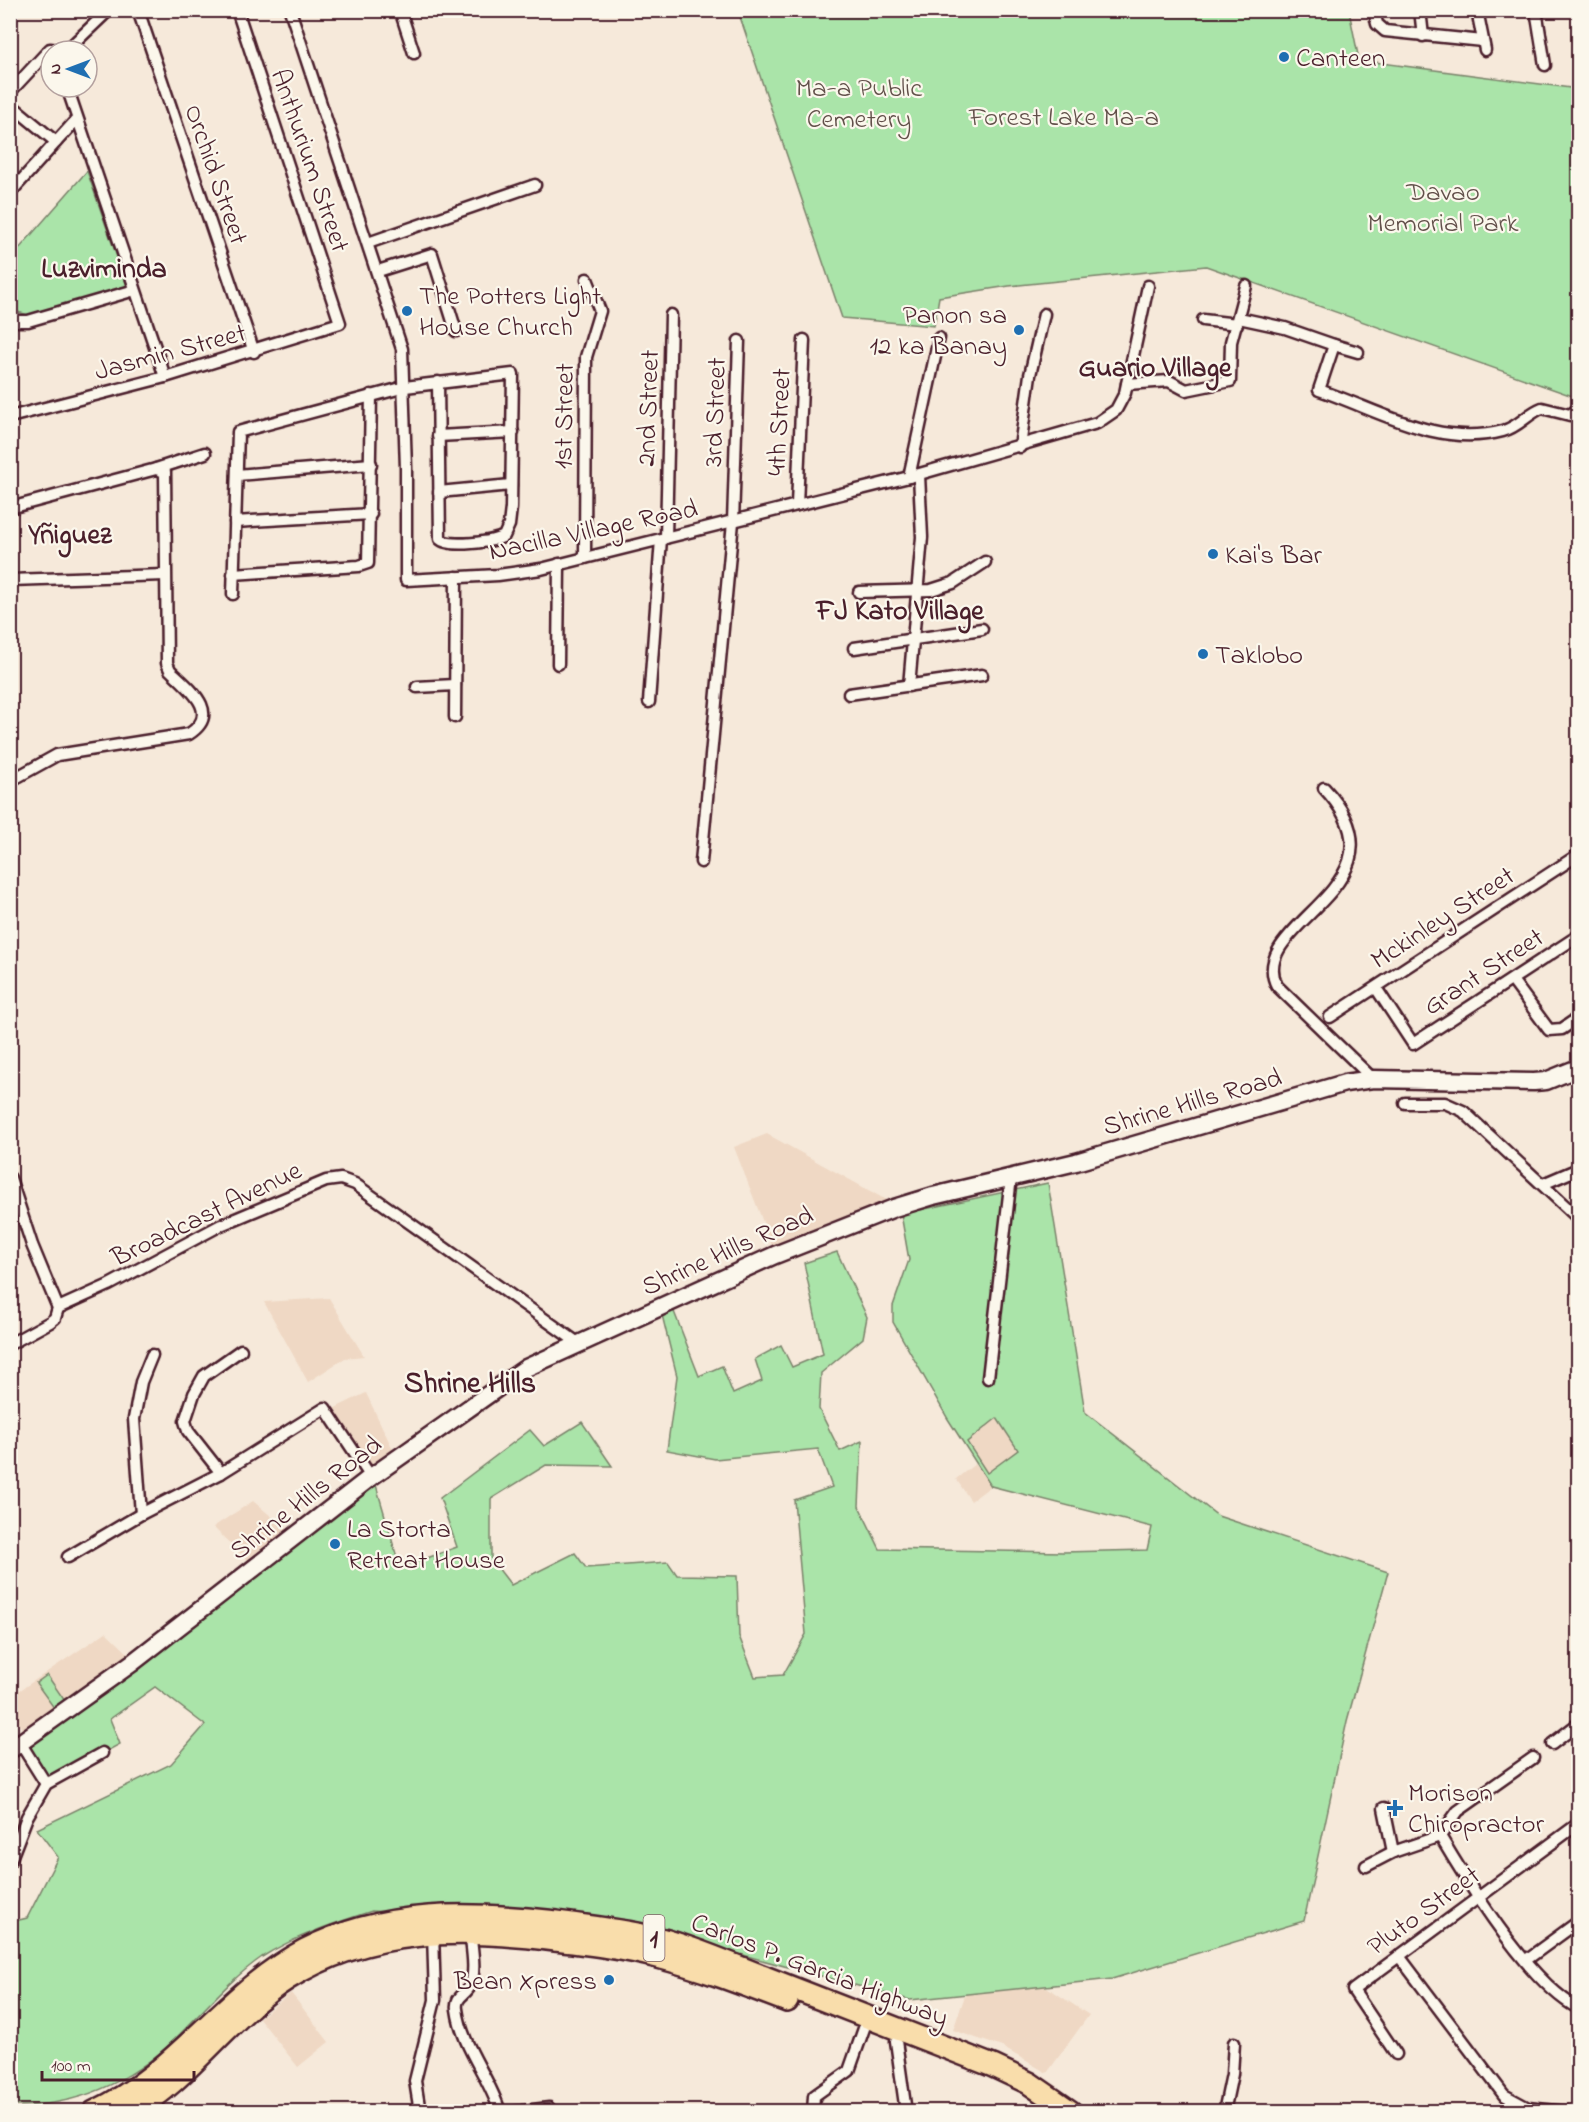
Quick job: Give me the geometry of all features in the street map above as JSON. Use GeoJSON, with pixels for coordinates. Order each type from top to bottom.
{"type":"FeatureCollection","features":[{"type":"Feature","properties":{"kind":"highway","name":"Carlos P. Garcia Highway"},"geometry":{"type":"LineString","coordinates":[[94,2112],[154,2077],[226,2006],[280,1964],[320,1943],[356,1929],[398,1919],[432,1924],[577,1925],[660,1939],[866,2023],[1029,2083],[1071,2112]]}},
{"type":"Feature","properties":{"kind":"highway","name":"Carlos P. Garcia Highway"},"geometry":{"type":"LineString","coordinates":[[132,2112],[162,2092],[236,2020],[287,1979],[326,1959],[360,1946],[400,1936],[432,1924]]}},
{"type":"Feature","properties":{"kind":"highway","name":"Carlos P. Garcia Highway"},"geometry":{"type":"LineString","coordinates":[[898,2035],[1023,2092],[1054,2112]]}},
{"type":"Feature","properties":{"kind":"street"},"geometry":{"type":"LineString","coordinates":[[79,39],[109,10]]}},
{"type":"Feature","properties":{"kind":"street","name":"Orchid Street"},"geometry":{"type":"LineString","coordinates":[[138,10],[254,352]]}},
{"type":"Feature","properties":{"kind":"street","name":"Anthurium Street"},"geometry":{"type":"LineString","coordinates":[[237,10],[340,323]]}},
{"type":"Feature","properties":{"kind":"street","name":"Nacilla Village Road"},"geometry":{"type":"LineString","coordinates":[[290,10],[402,349],[405,387],[406,580],[521,572],[559,564],[914,476],[1020,447],[1105,420],[1116,410],[1127,384],[1148,286]]}},
{"type":"Feature","properties":{"kind":"street"},"geometry":{"type":"LineString","coordinates":[[400,10],[414,53]]}},
{"type":"Feature","properties":{"kind":"street"},"geometry":{"type":"LineString","coordinates":[[1374,10],[1378,27],[1484,45],[1478,10]]}},
{"type":"Feature","properties":{"kind":"street"},"geometry":{"type":"LineString","coordinates":[[1420,10],[1424,36]]}},
{"type":"Feature","properties":{"kind":"street"},"geometry":{"type":"LineString","coordinates":[[1536,10],[1545,65]]}},
{"type":"Feature","properties":{"kind":"street"},"geometry":{"type":"LineString","coordinates":[[10,92],[39,62]]}},
{"type":"Feature","properties":{"kind":"street"},"geometry":{"type":"LineString","coordinates":[[71,99],[165,377]]}},
{"type":"Feature","properties":{"kind":"street"},"geometry":{"type":"LineString","coordinates":[[10,104],[56,142]]}},
{"type":"Feature","properties":{"kind":"street"},"geometry":{"type":"LineString","coordinates":[[10,193],[77,118]]}},
{"type":"Feature","properties":{"kind":"street"},"geometry":{"type":"LineString","coordinates":[[368,243],[535,185]]}},
{"type":"Feature","properties":{"kind":"street"},"geometry":{"type":"LineString","coordinates":[[378,271],[432,254],[456,331]]}},
{"type":"Feature","properties":{"kind":"street","name":"1st Street"},"geometry":{"type":"LineString","coordinates":[[585,558],[586,357],[600,311],[586,279]]}},
{"type":"Feature","properties":{"kind":"street"},"geometry":{"type":"LineString","coordinates":[[1127,384],[1169,381],[1186,390],[1230,381],[1229,352],[1246,286]]}},
{"type":"Feature","properties":{"kind":"street"},"geometry":{"type":"LineString","coordinates":[[10,318],[28,321],[135,290]]}},
{"type":"Feature","properties":{"kind":"street"},"geometry":{"type":"LineString","coordinates":[[1020,447],[1030,375],[1044,314]]}},
{"type":"Feature","properties":{"kind":"street","name":"2nd Street"},"geometry":{"type":"LineString","coordinates":[[649,702],[663,538],[671,315]]}},
{"type":"Feature","properties":{"kind":"street"},"geometry":{"type":"LineString","coordinates":[[1203,320],[1238,321],[1285,328],[1358,352]]}},
{"type":"Feature","properties":{"kind":"street","name":"Jasmin Street"},"geometry":{"type":"LineString","coordinates":[[10,417],[254,352],[340,323]]}},
{"type":"Feature","properties":{"kind":"street"},"geometry":{"type":"LineString","coordinates":[[909,686],[922,528],[914,476],[939,338]]}},
{"type":"Feature","properties":{"kind":"street","name":"4th Street"},"geometry":{"type":"LineString","coordinates":[[797,505],[804,340]]}},
{"type":"Feature","properties":{"kind":"street","name":"3rd Street"},"geometry":{"type":"LineString","coordinates":[[701,862],[733,522],[739,341]]}},
{"type":"Feature","properties":{"kind":"street"},"geometry":{"type":"LineString","coordinates":[[1334,345],[1319,390],[1421,430],[1440,433],[1497,433],[1514,428],[1542,408],[1570,415],[1578,409]]}},
{"type":"Feature","properties":{"kind":"street"},"geometry":{"type":"LineString","coordinates":[[233,594],[238,432],[405,387],[438,382],[513,374],[509,525],[504,536],[494,540],[446,544],[440,539],[438,382]]}},
{"type":"Feature","properties":{"kind":"street"},"geometry":{"type":"LineString","coordinates":[[233,574],[359,566],[368,562],[371,514],[371,395]]}},
{"type":"Feature","properties":{"kind":"street"},"geometry":{"type":"LineString","coordinates":[[438,436],[513,432]]}},
{"type":"Feature","properties":{"kind":"street"},"geometry":{"type":"LineString","coordinates":[[10,508],[156,469],[206,453]]}},
{"type":"Feature","properties":{"kind":"street"},"geometry":{"type":"LineString","coordinates":[[237,475],[371,464]]}},
{"type":"Feature","properties":{"kind":"street"},"geometry":{"type":"LineString","coordinates":[[10,781],[57,755],[174,738],[196,730],[203,714],[201,702],[170,670],[167,663],[165,575],[167,478],[165,472],[156,469]]}},
{"type":"Feature","properties":{"kind":"street"},"geometry":{"type":"LineString","coordinates":[[439,492],[511,485]]}},
{"type":"Feature","properties":{"kind":"street"},"geometry":{"type":"LineString","coordinates":[[235,522],[371,514]]}},
{"type":"Feature","properties":{"kind":"street"},"geometry":{"type":"LineString","coordinates":[[859,592],[918,591],[942,588],[985,562]]}},
{"type":"Feature","properties":{"kind":"street"},"geometry":{"type":"LineString","coordinates":[[558,664],[559,564]]}},
{"type":"Feature","properties":{"kind":"street"},"geometry":{"type":"LineString","coordinates":[[10,580],[165,575]]}},
{"type":"Feature","properties":{"kind":"street"},"geometry":{"type":"LineString","coordinates":[[455,717],[456,577]]}},
{"type":"Feature","properties":{"kind":"street"},"geometry":{"type":"LineString","coordinates":[[854,648],[982,629]]}},
{"type":"Feature","properties":{"kind":"street"},"geometry":{"type":"LineString","coordinates":[[849,694],[982,675]]}},
{"type":"Feature","properties":{"kind":"street"},"geometry":{"type":"LineString","coordinates":[[417,687],[455,685]]}},
{"type":"Feature","properties":{"kind":"street"},"geometry":{"type":"LineString","coordinates":[[1324,788],[1336,803],[1349,828],[1351,859],[1339,882],[1278,950],[1271,968],[1272,978],[1277,986],[1373,1079]]}},
{"type":"Feature","properties":{"kind":"street","name":"Mckinley Street"},"geometry":{"type":"LineString","coordinates":[[1330,1017],[1578,855]]}},
{"type":"Feature","properties":{"kind":"street","name":"Grant Street"},"geometry":{"type":"LineString","coordinates":[[1376,988],[1413,1044],[1578,936]]}},
{"type":"Feature","properties":{"kind":"street"},"geometry":{"type":"LineString","coordinates":[[1512,980],[1549,1030],[1562,1029],[1578,1018]]}},
{"type":"Feature","properties":{"kind":"street","name":"Shrine Hills Road"},"geometry":{"type":"LineString","coordinates":[[16,1747],[132,1663],[371,1477],[526,1368],[838,1229],[933,1196],[1076,1162],[1328,1088],[1373,1079],[1534,1083],[1578,1068]]}},
{"type":"Feature","properties":{"kind":"street"},"geometry":{"type":"LineString","coordinates":[[1405,1103],[1455,1106],[1578,1218]]}},
{"type":"Feature","properties":{"kind":"street"},"geometry":{"type":"LineString","coordinates":[[1543,1184],[1578,1170]]}},
{"type":"Feature","properties":{"kind":"street"},"geometry":{"type":"LineString","coordinates":[[988,1378],[1011,1177]]}},
{"type":"Feature","properties":{"kind":"street"},"geometry":{"type":"LineString","coordinates":[[10,1178],[32,1245],[58,1308],[55,1318],[50,1322],[10,1344]]}},
{"type":"Feature","properties":{"kind":"street","name":"Broadcast Avenue"},"geometry":{"type":"LineString","coordinates":[[58,1308],[109,1285],[221,1225],[326,1181],[341,1179],[355,1184],[578,1343]]}},
{"type":"Feature","properties":{"kind":"street"},"geometry":{"type":"LineString","coordinates":[[221,1473],[188,1431],[185,1421],[194,1394],[204,1376],[242,1350]]}},
{"type":"Feature","properties":{"kind":"street"},"geometry":{"type":"LineString","coordinates":[[141,1514],[134,1419],[141,1382],[152,1355]]}},
{"type":"Feature","properties":{"kind":"street"},"geometry":{"type":"LineString","coordinates":[[68,1557],[141,1514],[221,1473],[325,1408],[371,1477]]}},
{"type":"Feature","properties":{"kind":"street"},"geometry":{"type":"LineString","coordinates":[[1552,1744],[1578,1724]]}},
{"type":"Feature","properties":{"kind":"street"},"geometry":{"type":"LineString","coordinates":[[16,1747],[46,1784]]}},
{"type":"Feature","properties":{"kind":"street"},"geometry":{"type":"LineString","coordinates":[[10,1861],[27,1817],[46,1784],[102,1753]]}},
{"type":"Feature","properties":{"kind":"street"},"geometry":{"type":"LineString","coordinates":[[1366,1866],[1393,1852],[1440,1836],[1458,1811],[1533,1758]]}},
{"type":"Feature","properties":{"kind":"street"},"geometry":{"type":"LineString","coordinates":[[1384,1808],[1393,1852]]}},
{"type":"Feature","properties":{"kind":"street","name":"Pluto Street"},"geometry":{"type":"LineString","coordinates":[[1396,2054],[1353,1990],[1578,1824]]}},
{"type":"Feature","properties":{"kind":"street"},"geometry":{"type":"LineString","coordinates":[[1440,1836],[1478,1899],[1526,1960],[1557,1994],[1578,2008]]}},
{"type":"Feature","properties":{"kind":"street"},"geometry":{"type":"LineString","coordinates":[[1526,1960],[1578,1922]]}},
{"type":"Feature","properties":{"kind":"street"},"geometry":{"type":"LineString","coordinates":[[470,1923],[472,1977],[470,1986],[460,1996],[457,2007],[470,2050],[492,2089],[500,2112]]}},
{"type":"Feature","properties":{"kind":"street"},"geometry":{"type":"LineString","coordinates":[[420,2112],[416,2081],[435,2000],[432,1924]]}},
{"type":"Feature","properties":{"kind":"street"},"geometry":{"type":"LineString","coordinates":[[1399,1956],[1504,2095],[1528,2108],[1566,2112]]}},
{"type":"Feature","properties":{"kind":"street"},"geometry":{"type":"LineString","coordinates":[[813,2112],[814,2096],[849,2071],[866,2023]]}},
{"type":"Feature","properties":{"kind":"street"},"geometry":{"type":"LineString","coordinates":[[898,2035],[906,2112]]}},
{"type":"Feature","properties":{"kind":"street"},"geometry":{"type":"LineString","coordinates":[[1224,2112],[1232,2074],[1234,2043]]}},
{"type":"Feature","properties":{"kind":"street"},"geometry":{"type":"LineString","coordinates":[[516,2112],[549,2108],[550,2112]]}},
{"type":"Feature","properties":{"kind":"shaded area"},"geometry":{"type":"Polygon","coordinates":[[[767,1134],[890,1202],[773,1248],[734,1147],[767,1134]]]}},
{"type":"Feature","properties":{"kind":"shaded area"},"geometry":{"type":"Polygon","coordinates":[[[329,1298],[364,1356],[345,1358],[308,1382],[264,1302],[329,1298]]]}},
{"type":"Feature","properties":{"kind":"shaded area"},"geometry":{"type":"Polygon","coordinates":[[[366,1393],[396,1456],[371,1474],[329,1411],[366,1393]]]}},
{"type":"Feature","properties":{"kind":"shaded area"},"geometry":{"type":"Polygon","coordinates":[[[997,1418],[1018,1450],[987,1473],[967,1441],[997,1418]]]}},
{"type":"Feature","properties":{"kind":"shaded area"},"geometry":{"type":"Polygon","coordinates":[[[975,1464],[991,1486],[971,1501],[956,1479],[975,1464]]]}},
{"type":"Feature","properties":{"kind":"shaded area"},"geometry":{"type":"Polygon","coordinates":[[[253,1501],[291,1533],[251,1564],[213,1527],[253,1501]]]}},
{"type":"Feature","properties":{"kind":"shaded area"},"geometry":{"type":"Polygon","coordinates":[[[106,1632],[131,1656],[26,1735],[11,1712],[10,1697],[106,1632]]]}},
{"type":"Feature","properties":{"kind":"shaded area"},"geometry":{"type":"Polygon","coordinates":[[[975,1967],[1033,1978],[1089,2015],[1047,2073],[1002,2047],[953,2030],[975,1967]]]}},
{"type":"Feature","properties":{"kind":"shaded area"},"geometry":{"type":"Polygon","coordinates":[[[291,1993],[329,2042],[298,2067],[259,2018],[291,1993]]]}},
{"type":"Feature","properties":{"kind":"green space"},"geometry":{"type":"Polygon","coordinates":[[[738,11],[1349,11],[1359,60],[1578,89],[1578,398],[1206,266],[1009,286],[939,297],[934,326],[842,318],[738,11]]]}},
{"type":"Feature","properties":{"kind":"green space"},"geometry":{"type":"Polygon","coordinates":[[[87,171],[127,286],[28,315],[11,310],[11,258],[87,171]]]}},
{"type":"Feature","properties":{"kind":"green space"},"geometry":{"type":"Polygon","coordinates":[[[1048,1183],[1085,1412],[1218,1516],[1388,1572],[1347,1721],[1304,1921],[1112,1979],[910,2000],[651,1930],[372,1911],[302,1936],[262,1957],[228,1986],[157,2055],[120,2080],[79,2097],[35,2105],[11,2106],[11,1922],[27,1918],[58,1857],[37,1829],[171,1764],[205,1725],[155,1687],[110,1719],[120,1744],[46,1784],[25,1751],[11,1759],[10,1756],[376,1485],[400,1568],[457,1547],[440,1498],[530,1430],[544,1446],[582,1422],[612,1466],[546,1465],[491,1499],[491,1559],[511,1585],[575,1553],[586,1568],[668,1562],[677,1575],[737,1576],[739,1636],[755,1677],[783,1675],[806,1634],[794,1500],[832,1487],[818,1449],[715,1459],[667,1450],[677,1376],[662,1315],[673,1309],[699,1376],[722,1366],[733,1394],[762,1381],[755,1359],[781,1345],[792,1367],[823,1354],[804,1263],[837,1252],[867,1317],[863,1338],[821,1373],[819,1409],[840,1451],[862,1441],[859,1506],[880,1549],[1063,1552],[1147,1550],[1152,1527],[991,1486],[948,1419],[893,1322],[893,1306],[909,1260],[901,1214],[1048,1183]],[[997,1418],[967,1442],[987,1473],[1018,1450],[997,1418]]]}},
{"type":"Feature","properties":{"kind":"green space"},"geometry":{"type":"Polygon","coordinates":[[[47,1675],[67,1704],[57,1712],[36,1683],[47,1675]]]}},
{"type":"Feature","properties":{"kind":"place","name":"Canteen"},"geometry":{"type":"Point","coordinates":[1284,57]}},
{"type":"Feature","properties":{"kind":"place","name":"The Potters Light House Church"},"geometry":{"type":"Point","coordinates":[407,311]}},
{"type":"Feature","properties":{"kind":"place","name":"Panon sa 12 ka Banay"},"geometry":{"type":"Point","coordinates":[1019,330]}},
{"type":"Feature","properties":{"kind":"place","name":"Kai's Bar"},"geometry":{"type":"Point","coordinates":[1213,554]}},
{"type":"Feature","properties":{"kind":"place","name":"Taklobo"},"geometry":{"type":"Point","coordinates":[1203,654]}},
{"type":"Feature","properties":{"kind":"place","name":"La Storta Retreat House"},"geometry":{"type":"Point","coordinates":[335,1544]}},
{"type":"Feature","properties":{"kind":"place","name":"Morison Chiropractor"},"geometry":{"type":"Point","coordinates":[1395,1808]}},
{"type":"Feature","properties":{"kind":"place","name":"Bean Xpress"},"geometry":{"type":"Point","coordinates":[609,1980]}},
{"type":"Feature","properties":{"kind":"district","name":"Luzviminda"},"geometry":{"type":"Point","coordinates":[104,267]}},
{"type":"Feature","properties":{"kind":"district","name":"Guario Village"},"geometry":{"type":"Point","coordinates":[1155,366]}},
{"type":"Feature","properties":{"kind":"district","name":"Yñiguez"},"geometry":{"type":"Point","coordinates":[70,533]}},
{"type":"Feature","properties":{"kind":"district","name":"FJ Kato Village"},"geometry":{"type":"Point","coordinates":[900,609]}},
{"type":"Feature","properties":{"kind":"district","name":"Shrine Hills"},"geometry":{"type":"Point","coordinates":[470,1382]}},
{"type":"Feature","properties":{"kind":"park label","name":"Ma-a Public Cemetery"},"geometry":{"type":"Point","coordinates":[859,102]}},
{"type":"Feature","properties":{"kind":"park label","name":"Forest Lake Ma-a"},"geometry":{"type":"Point","coordinates":[1064,116]}},
{"type":"Feature","properties":{"kind":"park label","name":"Davao Memorial Park"},"geometry":{"type":"Point","coordinates":[1443,206]}}]}
